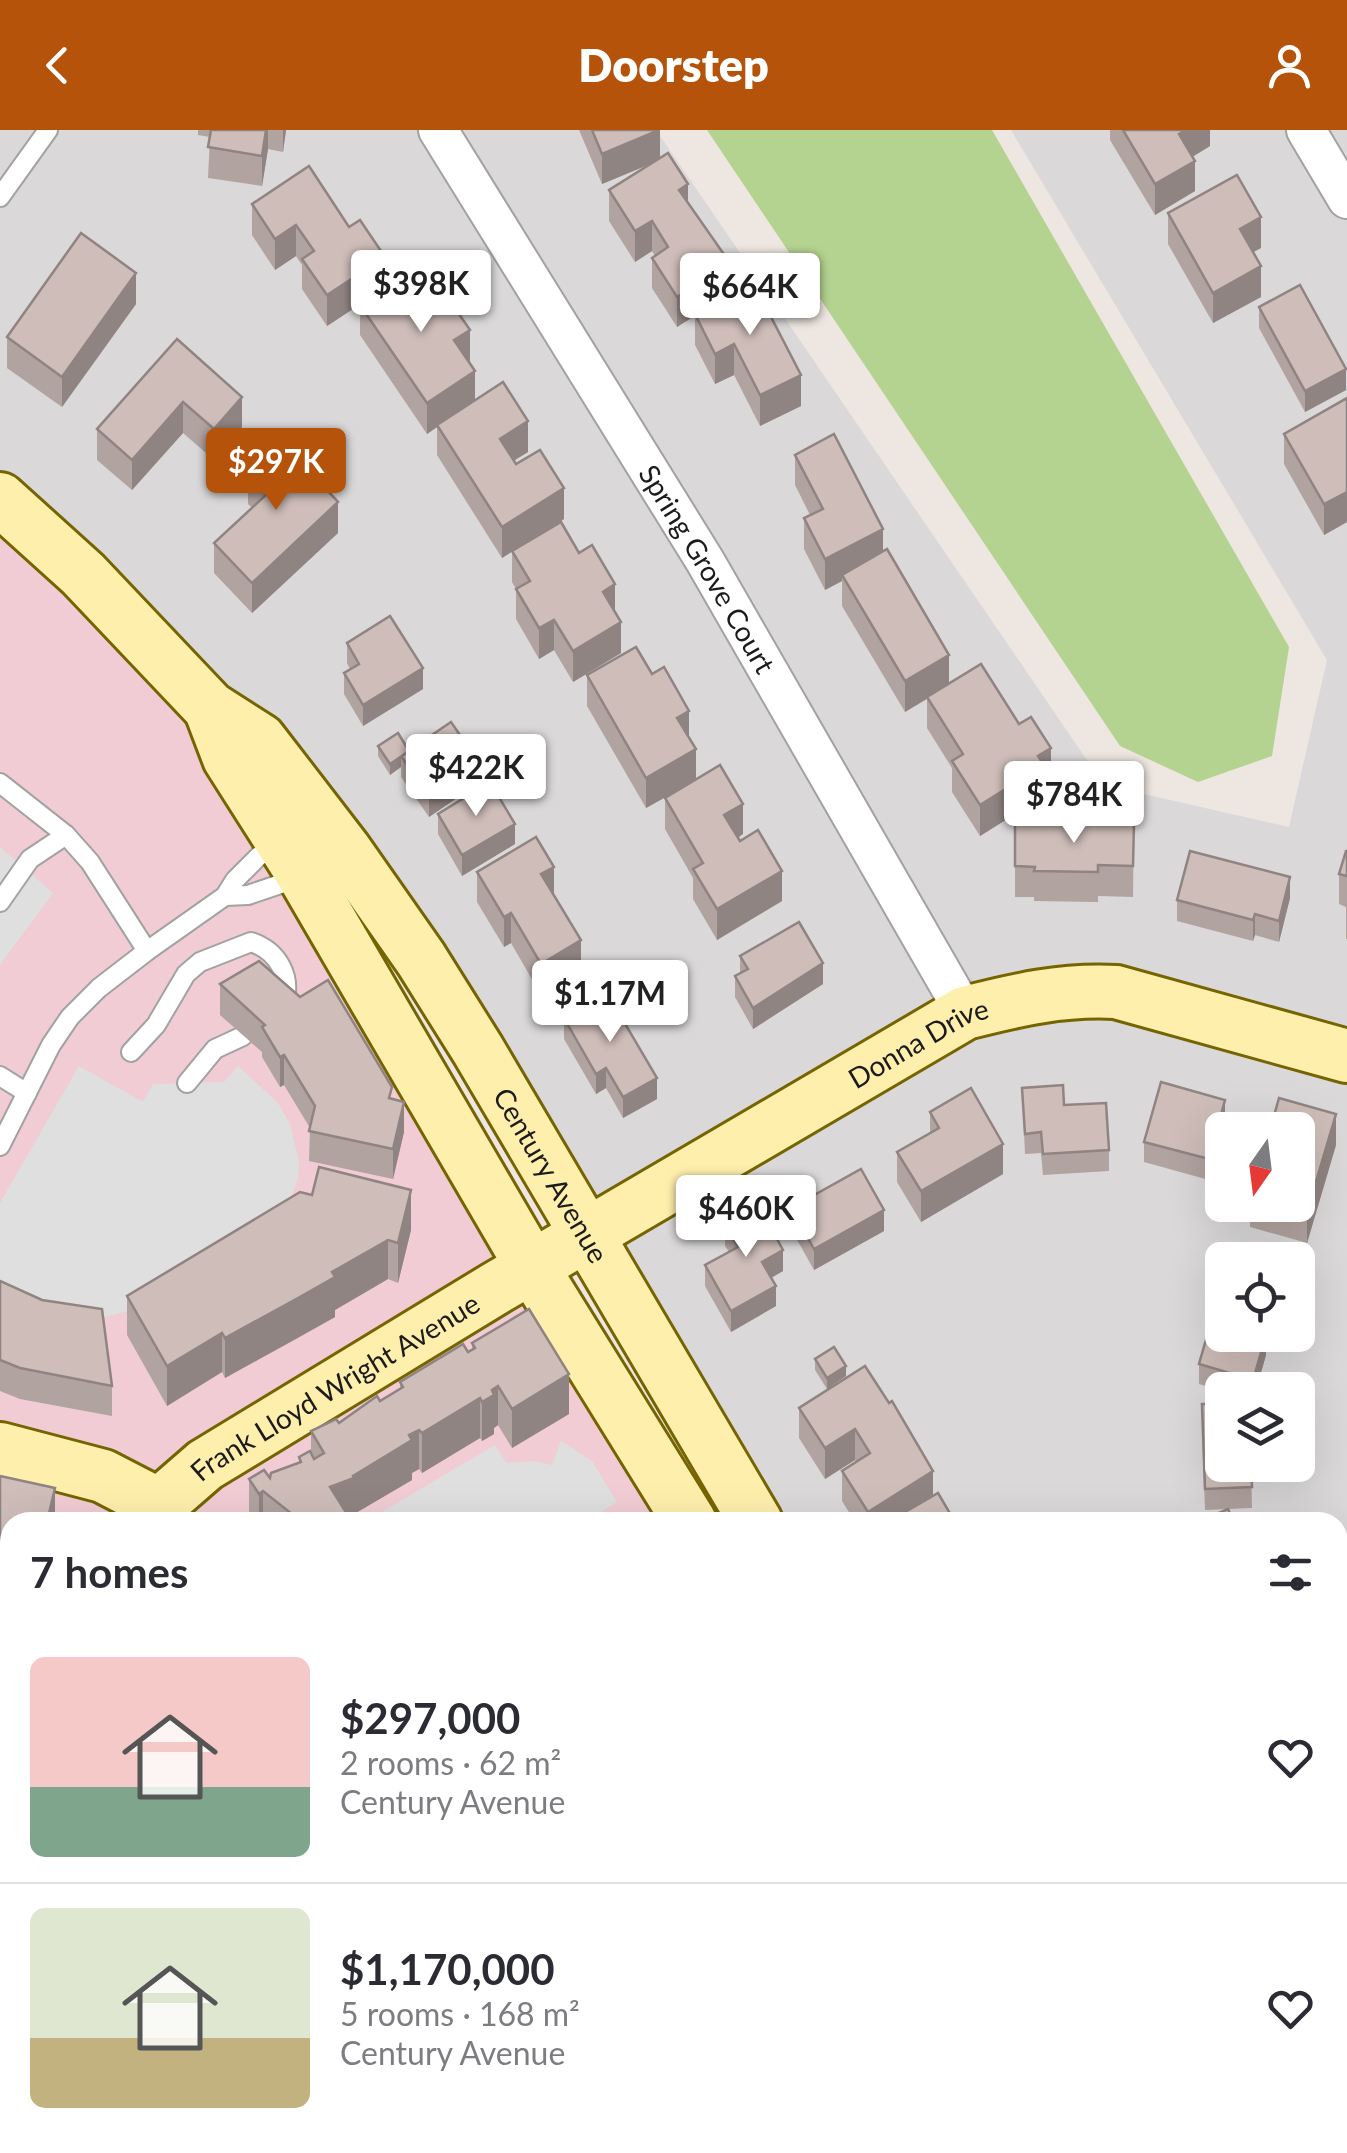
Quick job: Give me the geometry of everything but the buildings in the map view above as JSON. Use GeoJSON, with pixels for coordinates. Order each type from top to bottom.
{"type":"FeatureCollection","features":[{"type":"Feature","properties":{"kind":"main road","name":"Century Avenue"},"geometry":{"type":"LineString","coordinates":[[0,499],[83,574],[210,708],[260,740],[386,907],[478,1050],[750,1512]]}},
{"type":"Feature","properties":{"kind":"main road","name":"Century Avenue"},"geometry":{"type":"LineString","coordinates":[[210,708],[229,758],[293,858],[532,1267],[684,1512]]}},
{"type":"Feature","properties":{"kind":"main road","name":"Donna Drive"},"geometry":{"type":"LineString","coordinates":[[532,1267],[965,1013],[1042,994],[1116,992],[1347,1056]]}},
{"type":"Feature","properties":{"kind":"main road","name":"Frank Lloyd Wright Avenue"},"geometry":{"type":"LineString","coordinates":[[158,1512],[205,1465],[532,1267]]}},
{"type":"Feature","properties":{"kind":"main road"},"geometry":{"type":"LineString","coordinates":[[0,1449],[103,1476],[153,1512]]}},
{"type":"Feature","properties":{"kind":"street","name":"Spring Grove Court"},"geometry":{"type":"LineString","coordinates":[[438,130],[705,561],[965,1013]]}},
{"type":"Feature","properties":{"kind":"street"},"geometry":{"type":"LineString","coordinates":[[1306,130],[1347,199]]}},
{"type":"Feature","properties":{"kind":"lane"},"geometry":{"type":"LineString","coordinates":[[0,197],[48,130]]}},
{"type":"Feature","properties":{"kind":"lane"},"geometry":{"type":"LineString","coordinates":[[0,782],[66,835],[90,862],[146,951]]}},
{"type":"Feature","properties":{"kind":"lane"},"geometry":{"type":"LineString","coordinates":[[0,902],[30,859],[66,835]]}},
{"type":"Feature","properties":{"kind":"lane"},"geometry":{"type":"LineString","coordinates":[[0,1146],[50,1045],[70,1017],[99,988],[225,896],[259,856],[293,858]]}},
{"type":"Feature","properties":{"kind":"lane"},"geometry":{"type":"LineString","coordinates":[[225,896],[248,895],[293,858]]}},
{"type":"Feature","properties":{"kind":"lane"},"geometry":{"type":"LineString","coordinates":[[132,1052],[156,1025],[186,974],[200,962],[251,942],[274,954],[282,968],[288,988],[280,1010]]}},
{"type":"Feature","properties":{"kind":"lane"},"geometry":{"type":"LineString","coordinates":[[186,1083],[215,1049],[243,1036]]}},
{"type":"Feature","properties":{"kind":"lane"},"geometry":{"type":"LineString","coordinates":[[0,1076],[27,1093]]}},
{"type":"Feature","properties":{"kind":"shaded area"},"geometry":{"type":"Polygon","coordinates":[[[0,130],[656,130],[1104,785],[1289,827],[1327,660],[1011,130],[1347,130],[1347,1512],[750,1512],[478,1050],[0,499],[0,130]]]}},
{"type":"Feature","properties":{"kind":"shaded area"},"geometry":{"type":"Polygon","coordinates":[[[0,499],[133,624],[684,1512],[0,1512],[0,499]]]}},
{"type":"Feature","properties":{"kind":"shaded area"},"geometry":{"type":"Polygon","coordinates":[[[0,847],[53,893],[0,965],[0,847]]]}},
{"type":"Feature","properties":{"kind":"shaded area"},"geometry":{"type":"Polygon","coordinates":[[[79,1066],[143,1102],[153,1084],[224,1082],[238,1066],[278,1103],[290,1124],[299,1162],[298,1179],[286,1210],[143,1307],[101,1318],[79,1318],[0,1284],[0,1203],[79,1066]]]}},
{"type":"Feature","properties":{"kind":"shaded area"},"geometry":{"type":"Polygon","coordinates":[[[561,1441],[592,1461],[617,1502],[601,1512],[382,1512],[495,1445],[506,1463],[534,1461],[552,1465],[561,1441]]]}},
{"type":"Feature","properties":{"kind":"green space"},"geometry":{"type":"Polygon","coordinates":[[[707,130],[992,130],[1289,647],[1272,756],[1198,782],[1120,746],[707,130]]]}}]}
